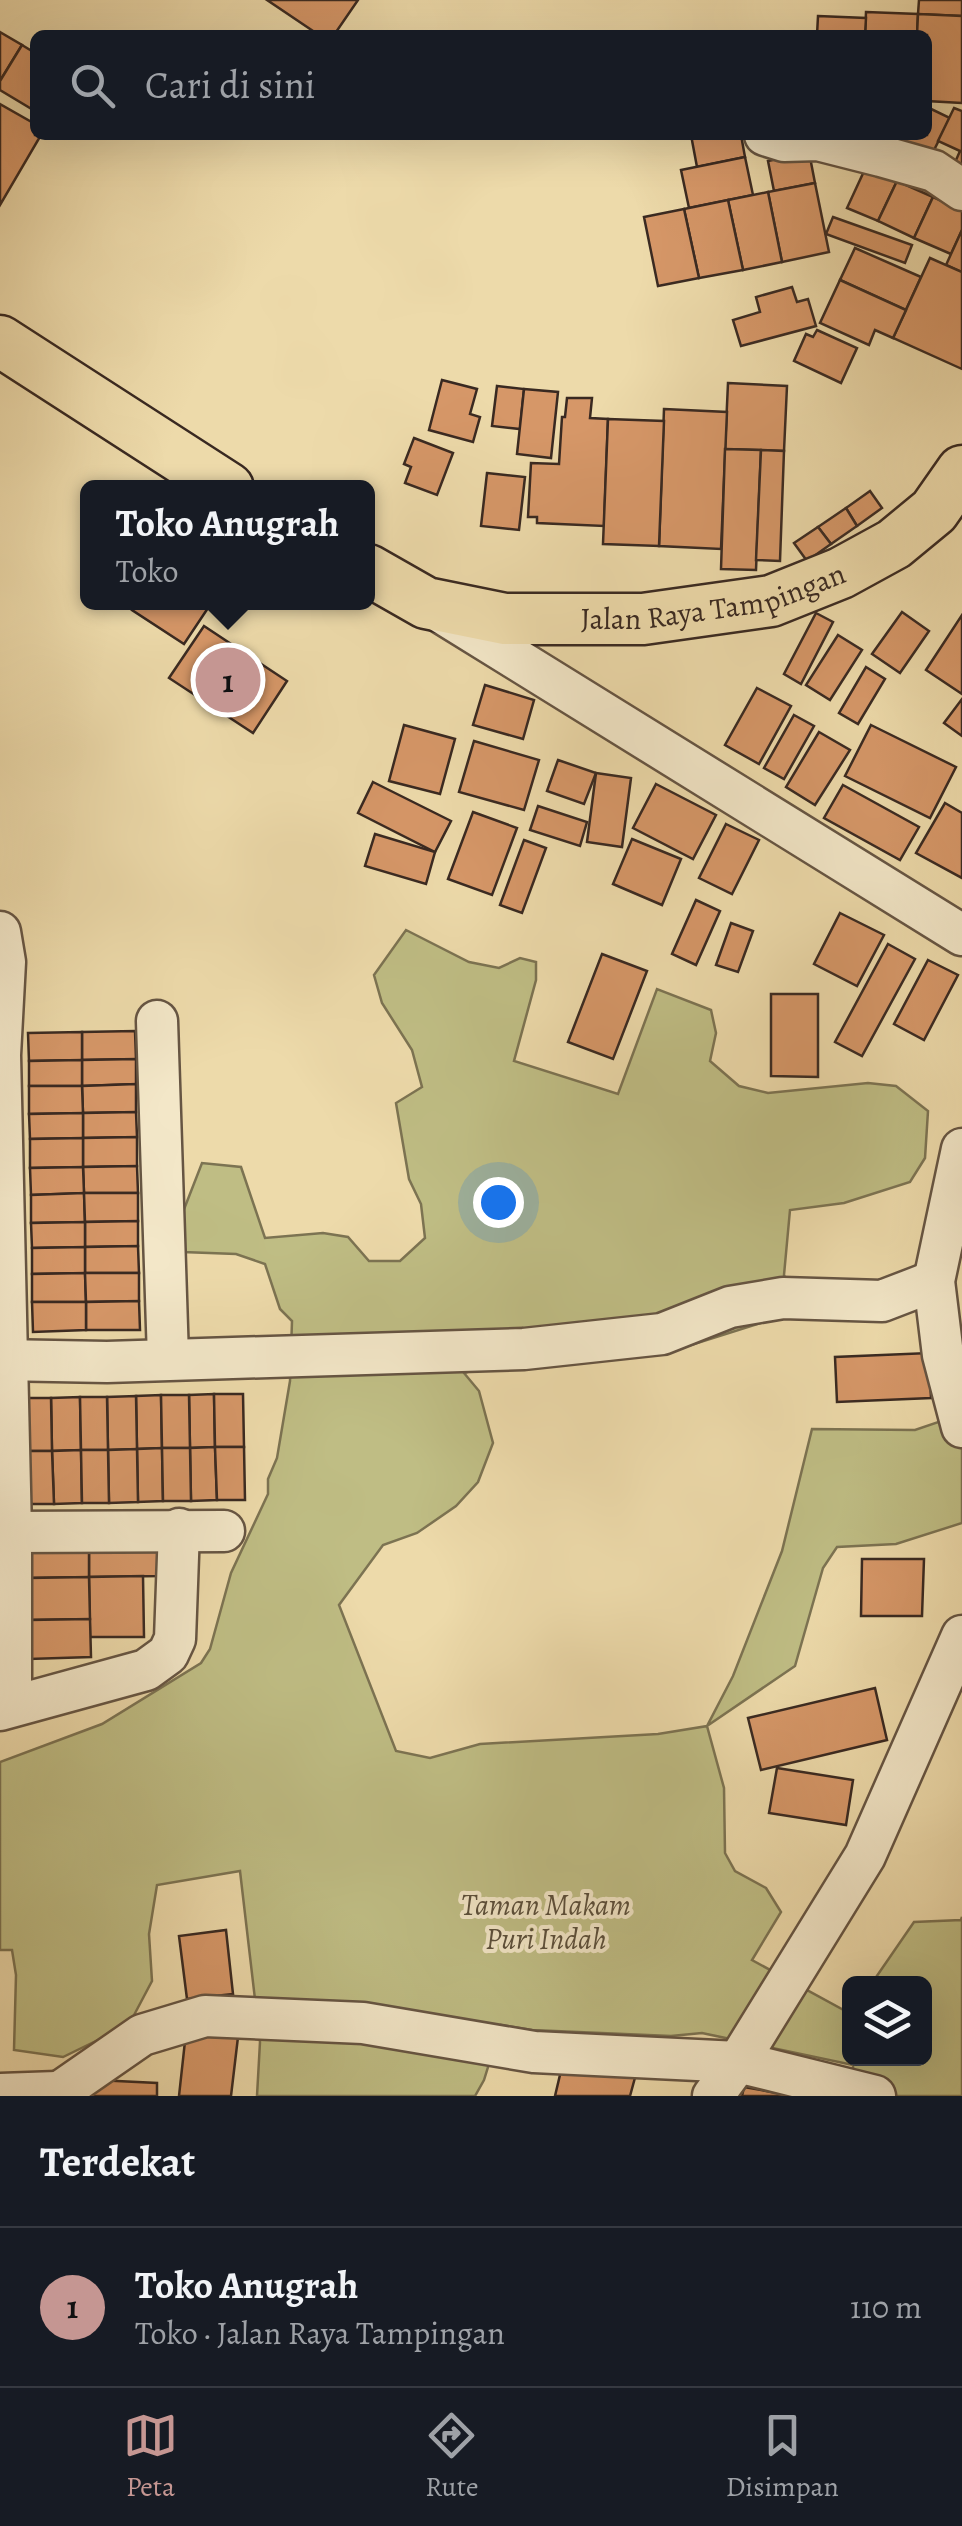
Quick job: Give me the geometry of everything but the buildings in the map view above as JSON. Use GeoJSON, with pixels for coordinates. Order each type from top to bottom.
{"type":"FeatureCollection","features":[{"type":"Feature","properties":{"kind":"main road"},"geometry":{"type":"LineString","coordinates":[[0,341],[216,480]]}},
{"type":"Feature","properties":{"kind":"main road","name":"Jalan Raya Tampingan"},"geometry":{"type":"LineString","coordinates":[[375,574],[426,603],[505,618],[643,619],[771,601],[841,573],[894,544],[934,511],[962,471]]}},
{"type":"Feature","properties":{"kind":"street"},"geometry":{"type":"LineString","coordinates":[[779,140],[818,140],[881,156],[934,171],[962,190]]}},
{"type":"Feature","properties":{"kind":"street"},"geometry":{"type":"LineString","coordinates":[[426,603],[962,935]]}},
{"type":"Feature","properties":{"kind":"street"},"geometry":{"type":"LineString","coordinates":[[0,932],[5,962],[0,1055],[3,1360],[11,1532],[5,1708],[146,1670],[168,1654],[175,1639],[178,1529]]}},
{"type":"Feature","properties":{"kind":"street"},"geometry":{"type":"LineString","coordinates":[[156,1021],[168,1358]]}},
{"type":"Feature","properties":{"kind":"street"},"geometry":{"type":"LineString","coordinates":[[962,1149],[934,1281],[943,1355],[962,1427]]}},
{"type":"Feature","properties":{"kind":"street"},"geometry":{"type":"LineString","coordinates":[[3,1360],[107,1362],[524,1350],[662,1334],[730,1307],[783,1298],[882,1301],[934,1281]]}},
{"type":"Feature","properties":{"kind":"street"},"geometry":{"type":"LineString","coordinates":[[11,1532],[224,1530]]}},
{"type":"Feature","properties":{"kind":"street"},"geometry":{"type":"LineString","coordinates":[[714,2096],[865,1856],[962,1636]]}},
{"type":"Feature","properties":{"kind":"street"},"geometry":{"type":"LineString","coordinates":[[0,2094],[56,2094],[142,2035],[206,2016],[363,2022],[534,2052],[738,2062],[875,2096]]}},
{"type":"Feature","properties":{"kind":"green space","name":"Taman Makam Puri Indah"},"geometry":{"type":"Polygon","coordinates":[[[406,930],[469,962],[499,968],[520,958],[536,962],[536,980],[514,1061],[618,1094],[657,989],[711,1010],[716,1033],[710,1061],[739,1086],[768,1093],[868,1083],[896,1086],[928,1111],[925,1158],[910,1182],[844,1203],[790,1210],[784,1275],[799,1311],[691,1345],[514,1359],[464,1373],[479,1391],[493,1443],[478,1482],[456,1506],[417,1533],[383,1545],[339,1605],[396,1751],[430,1758],[480,1744],[658,1734],[707,1726],[724,1788],[725,1853],[735,1871],[766,1888],[781,1912],[752,1960],[842,2009],[842,2063],[702,2033],[671,2036],[501,2025],[475,2096],[257,2096],[260,2042],[240,1871],[157,1885],[149,1934],[152,1981],[133,2017],[63,2057],[14,2050],[16,1975],[12,1950],[0,1950],[0,1762],[102,1724],[201,1663],[210,1649],[231,1573],[268,1494],[268,1479],[277,1458],[290,1381],[292,1321],[280,1309],[265,1264],[236,1254],[183,1252],[181,1217],[202,1163],[241,1167],[265,1238],[323,1233],[348,1237],[369,1261],[400,1261],[425,1238],[421,1204],[409,1179],[396,1103],[422,1087],[412,1050],[382,1003],[374,975],[406,930]]]}},
{"type":"Feature","properties":{"kind":"green space"},"geometry":{"type":"Polygon","coordinates":[[[962,1414],[962,1523],[896,1544],[837,1547],[823,1568],[795,1666],[707,1726],[733,1676],[782,1551],[812,1429],[915,1430],[962,1414]]]}},
{"type":"Feature","properties":{"kind":"green space"},"geometry":{"type":"Polygon","coordinates":[[[962,1917],[962,2096],[853,2096],[853,2066],[932,2066],[932,1976],[877,1976],[914,1922],[962,1917]]]}},
{"type":"Feature","properties":{"kind":"place","name":"Toko Anugrah"},"geometry":{"type":"Point","coordinates":[228,680]}}]}
